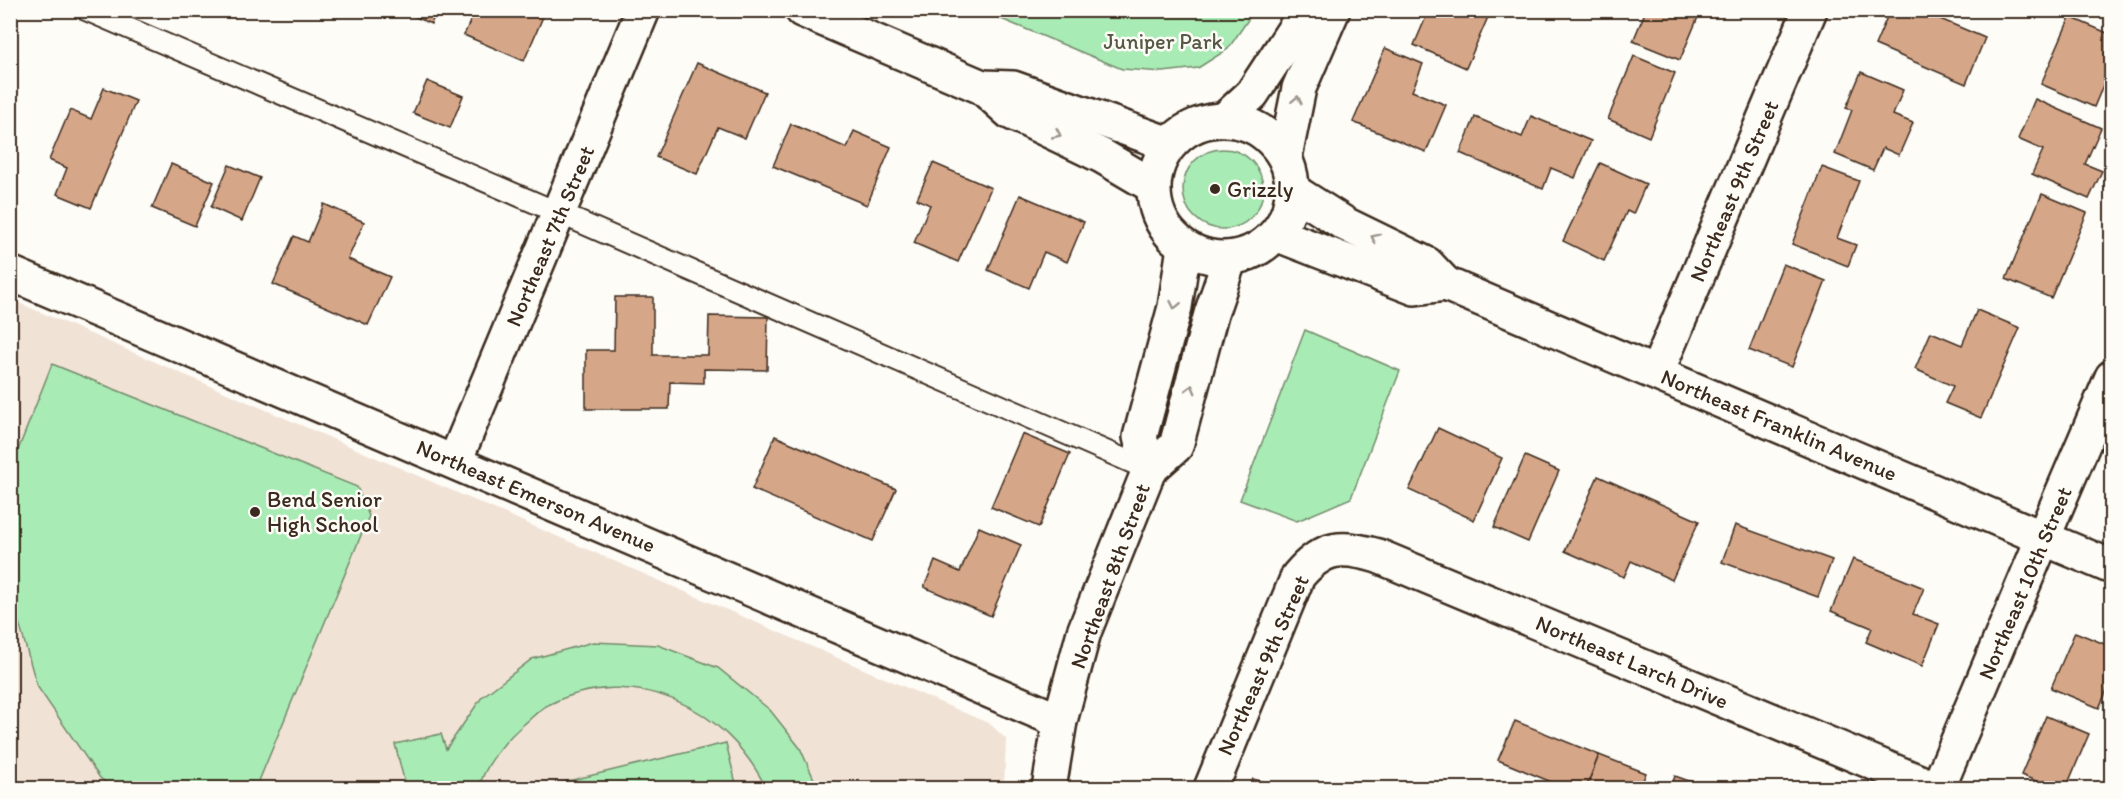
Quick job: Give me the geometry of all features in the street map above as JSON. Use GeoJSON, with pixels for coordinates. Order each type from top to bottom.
{"type":"FeatureCollection","features":[{"type":"Feature","properties":{"kind":"street","name":"Northeast 7th Street"},"geometry":{"type":"LineString","coordinates":[[455,461],[644,10]]}},
{"type":"Feature","properties":{"kind":"street"},"geometry":{"type":"LineString","coordinates":[[802,10],[982,87],[1010,112],[1102,156],[1153,186]]}},
{"type":"Feature","properties":{"kind":"street"},"geometry":{"type":"LineString","coordinates":[[1225,119],[1252,94],[1307,10]]}},
{"type":"Feature","properties":{"kind":"street"},"geometry":{"type":"LineString","coordinates":[[1284,157],[1299,88],[1333,10]]}},
{"type":"Feature","properties":{"kind":"street","name":"Northeast 9th Street"},"geometry":{"type":"LineString","coordinates":[[1657,372],[1810,10]]}},
{"type":"Feature","properties":{"kind":"street"},"geometry":{"type":"LineString","coordinates":[[982,87],[1013,88],[1169,144]]}},
{"type":"Feature","properties":{"kind":"street"},"geometry":{"type":"LineString","coordinates":[[1225,119],[1244,122],[1260,130],[1274,142],[1291,173],[1293,191],[1288,214],[1276,234],[1263,246],[1230,258],[1206,256],[1184,247],[1167,231],[1156,210],[1153,186],[1157,164],[1169,144],[1185,130],[1225,119]]}},
{"type":"Feature","properties":{"kind":"street","name":"Northeast Franklin Avenue"},"geometry":{"type":"LineString","coordinates":[[1293,191],[1345,224],[1427,264],[1446,284],[2112,567]]}},
{"type":"Feature","properties":{"kind":"street","name":"Northeast Franklin Avenue"},"geometry":{"type":"LineString","coordinates":[[1276,234],[1415,288],[1446,284]]}},
{"type":"Feature","properties":{"kind":"street","name":"Northeast 8th Street"},"geometry":{"type":"LineString","coordinates":[[1149,470],[1140,437],[1175,307],[1184,247]]}},
{"type":"Feature","properties":{"kind":"street","name":"Northeast 8th Street"},"geometry":{"type":"LineString","coordinates":[[1049,789],[1060,721],[1084,632],[1149,470],[1176,446],[1210,314],[1230,258]]}},
{"type":"Feature","properties":{"kind":"street","name":"Northeast Emerson Avenue"},"geometry":{"type":"LineString","coordinates":[[10,273],[1060,721]]}},
{"type":"Feature","properties":{"kind":"street","name":"Northeast 10th Street"},"geometry":{"type":"LineString","coordinates":[[1936,789],[2112,377]]}},
{"type":"Feature","properties":{"kind":"street","name":"Northeast Larch Drive"},"geometry":{"type":"LineString","coordinates":[[1328,552],[1352,548],[1378,556],[1936,789]]}},
{"type":"Feature","properties":{"kind":"street","name":"Northeast 9th Street"},"geometry":{"type":"LineString","coordinates":[[1211,789],[1298,576],[1313,558],[1328,552]]}},
{"type":"Feature","properties":{"kind":"lane"},"geometry":{"type":"LineString","coordinates":[[86,10],[560,213],[1149,470]]}},
{"type":"Feature","properties":{"kind":"shaded area","name":"Bend Senior High School"},"geometry":{"type":"Polygon","coordinates":[[[10,299],[990,724],[1006,739],[1004,788],[11,788],[10,299]]]}},
{"type":"Feature","properties":{"kind":"green space","name":"Juniper Park"},"geometry":{"type":"Polygon","coordinates":[[[982,11],[1254,11],[1228,49],[1198,68],[1163,72],[1122,69],[982,11]]]}},
{"type":"Feature","properties":{"kind":"green space"},"geometry":{"type":"Polygon","coordinates":[[[1215,149],[1231,149],[1252,160],[1263,181],[1263,197],[1252,218],[1231,229],[1215,229],[1201,223],[1189,211],[1183,197],[1183,181],[1189,167],[1201,155],[1215,149]]]}},
{"type":"Feature","properties":{"kind":"green space"},"geometry":{"type":"Polygon","coordinates":[[[1305,330],[1400,371],[1351,498],[1297,521],[1240,500],[1305,330]]]}},
{"type":"Feature","properties":{"kind":"green space"},"geometry":{"type":"Polygon","coordinates":[[[52,364],[357,487],[369,516],[256,788],[114,788],[100,778],[37,686],[11,595],[11,468],[52,364]]]}},
{"type":"Feature","properties":{"kind":"green space"},"geometry":{"type":"Polygon","coordinates":[[[593,642],[658,645],[718,668],[770,710],[800,748],[818,788],[766,788],[749,759],[727,734],[702,714],[674,700],[644,691],[612,688],[580,693],[541,709],[502,746],[485,771],[479,788],[406,788],[395,744],[441,734],[446,749],[482,697],[532,659],[593,642]]]}},
{"type":"Feature","properties":{"kind":"green space"},"geometry":{"type":"Polygon","coordinates":[[[726,743],[737,788],[539,788],[726,743]]]}},
{"type":"Feature","properties":{"kind":"building"},"geometry":{"type":"Polygon","coordinates":[[[401,10],[437,10],[431,24],[401,10]]]}},
{"type":"Feature","properties":{"kind":"building"},"geometry":{"type":"Polygon","coordinates":[[[475,10],[545,12],[524,61],[464,35],[475,10]]]}},
{"type":"Feature","properties":{"kind":"building"},"geometry":{"type":"Polygon","coordinates":[[[1429,10],[1491,10],[1466,68],[1414,45],[1429,10]]]}},
{"type":"Feature","properties":{"kind":"building"},"geometry":{"type":"Polygon","coordinates":[[[1646,10],[1701,10],[1680,60],[1633,41],[1646,10]]]}},
{"type":"Feature","properties":{"kind":"building"},"geometry":{"type":"Polygon","coordinates":[[[1890,10],[1919,10],[1985,38],[1966,84],[1875,45],[1890,10]]]}},
{"type":"Feature","properties":{"kind":"building"},"geometry":{"type":"Polygon","coordinates":[[[2070,17],[2112,35],[2112,64],[2094,107],[2041,84],[2070,17]]]}},
{"type":"Feature","properties":{"kind":"building"},"geometry":{"type":"Polygon","coordinates":[[[1385,48],[1423,64],[1412,91],[1446,105],[1426,152],[1353,122],[1385,48]]]}},
{"type":"Feature","properties":{"kind":"building"},"geometry":{"type":"Polygon","coordinates":[[[1634,56],[1675,73],[1649,137],[1608,119],[1634,56]]]}},
{"type":"Feature","properties":{"kind":"building"},"geometry":{"type":"Polygon","coordinates":[[[697,63],[765,92],[745,138],[718,127],[697,174],[656,157],[697,63]]]}},
{"type":"Feature","properties":{"kind":"building"},"geometry":{"type":"Polygon","coordinates":[[[1861,72],[1903,90],[1893,115],[1913,123],[1899,155],[1883,148],[1873,170],[1835,154],[1852,110],[1846,108],[1861,72]]]}},
{"type":"Feature","properties":{"kind":"building"},"geometry":{"type":"Polygon","coordinates":[[[427,81],[463,96],[450,128],[413,113],[427,81]]]}},
{"type":"Feature","properties":{"kind":"building"},"geometry":{"type":"Polygon","coordinates":[[[104,88],[136,101],[91,208],[57,194],[67,168],[49,160],[70,110],[91,119],[104,88]]]}},
{"type":"Feature","properties":{"kind":"building"},"geometry":{"type":"Polygon","coordinates":[[[2035,99],[2101,128],[2085,164],[2102,171],[2089,199],[2032,174],[2043,150],[2018,139],[2035,99]]]}},
{"type":"Feature","properties":{"kind":"building"},"geometry":{"type":"Polygon","coordinates":[[[1531,116],[1591,141],[1575,178],[1551,168],[1543,189],[1460,153],[1475,117],[1522,137],[1531,116]]]}},
{"type":"Feature","properties":{"kind":"building"},"geometry":{"type":"Polygon","coordinates":[[[791,124],[847,148],[854,131],[891,147],[867,205],[773,166],[791,124]]]}},
{"type":"Feature","properties":{"kind":"building"},"geometry":{"type":"Polygon","coordinates":[[[933,163],[991,188],[958,262],[914,243],[930,205],[917,199],[933,163]]]}},
{"type":"Feature","properties":{"kind":"building"},"geometry":{"type":"Polygon","coordinates":[[[1600,163],[1646,184],[1633,214],[1627,211],[1604,261],[1563,241],[1600,163]]]}},
{"type":"Feature","properties":{"kind":"building"},"geometry":{"type":"Polygon","coordinates":[[[171,164],[214,182],[195,226],[152,208],[171,164]]]}},
{"type":"Feature","properties":{"kind":"building"},"geometry":{"type":"Polygon","coordinates":[[[229,165],[260,178],[242,221],[211,207],[229,165]]]}},
{"type":"Feature","properties":{"kind":"building"},"geometry":{"type":"Polygon","coordinates":[[[1822,167],[1859,181],[1837,238],[1856,245],[1848,266],[1792,244],[1822,167]]]}},
{"type":"Feature","properties":{"kind":"building"},"geometry":{"type":"Polygon","coordinates":[[[2042,194],[2087,213],[2051,298],[2006,279],[2042,194]]]}},
{"type":"Feature","properties":{"kind":"building"},"geometry":{"type":"Polygon","coordinates":[[[1020,195],[1084,222],[1067,262],[1044,252],[1029,288],[988,270],[1020,195]]]}},
{"type":"Feature","properties":{"kind":"building"},"geometry":{"type":"Polygon","coordinates":[[[324,204],[364,222],[348,259],[390,277],[368,325],[273,284],[294,236],[308,242],[324,204]]]}},
{"type":"Feature","properties":{"kind":"building"},"geometry":{"type":"Polygon","coordinates":[[[1783,264],[1826,281],[1792,367],[1749,350],[1783,264]]]}},
{"type":"Feature","properties":{"kind":"building"},"geometry":{"type":"Polygon","coordinates":[[[615,297],[653,297],[653,355],[708,355],[709,316],[768,317],[767,370],[704,369],[704,383],[670,382],[669,409],[586,409],[586,350],[614,350],[615,297]]]}},
{"type":"Feature","properties":{"kind":"building"},"geometry":{"type":"Polygon","coordinates":[[[1977,310],[2020,328],[1981,418],[1945,403],[1953,386],[1915,369],[1931,332],[1962,345],[1977,310]]]}},
{"type":"Feature","properties":{"kind":"building"},"geometry":{"type":"Polygon","coordinates":[[[1438,428],[1502,458],[1474,520],[1409,490],[1438,428]]]}},
{"type":"Feature","properties":{"kind":"building"},"geometry":{"type":"Polygon","coordinates":[[[1022,434],[1070,454],[1039,527],[991,507],[1022,434]]]}},
{"type":"Feature","properties":{"kind":"building"},"geometry":{"type":"Polygon","coordinates":[[[775,436],[896,489],[873,541],[752,489],[775,436]]]}},
{"type":"Feature","properties":{"kind":"building"},"geometry":{"type":"Polygon","coordinates":[[[1525,456],[1559,471],[1528,542],[1494,527],[1525,456]]]}},
{"type":"Feature","properties":{"kind":"building"},"geometry":{"type":"Polygon","coordinates":[[[1598,476],[1699,521],[1672,580],[1631,561],[1624,577],[1565,551],[1598,476]]]}},
{"type":"Feature","properties":{"kind":"building"},"geometry":{"type":"Polygon","coordinates":[[[1735,525],[1832,560],[1818,597],[1722,562],[1735,525]]]}},
{"type":"Feature","properties":{"kind":"building"},"geometry":{"type":"Polygon","coordinates":[[[979,527],[1021,545],[991,616],[924,587],[935,561],[960,572],[979,527]]]}},
{"type":"Feature","properties":{"kind":"building"},"geometry":{"type":"Polygon","coordinates":[[[1853,559],[1924,588],[1913,614],[1939,624],[1922,666],[1866,642],[1872,628],[1831,611],[1853,559]]]}},
{"type":"Feature","properties":{"kind":"building"},"geometry":{"type":"Polygon","coordinates":[[[2075,632],[2112,647],[2112,679],[2099,708],[2051,688],[2075,632]]]}},
{"type":"Feature","properties":{"kind":"building"},"geometry":{"type":"Polygon","coordinates":[[[2046,716],[2089,734],[2066,788],[2053,788],[2021,775],[2046,716]]]}},
{"type":"Feature","properties":{"kind":"building"},"geometry":{"type":"Polygon","coordinates":[[[1515,721],[1599,755],[1586,788],[1566,788],[1498,760],[1515,721]]]}},
{"type":"Feature","properties":{"kind":"building"},"geometry":{"type":"Polygon","coordinates":[[[1599,755],[1646,773],[1640,788],[1587,786],[1599,755]]]}},
{"type":"Feature","properties":{"kind":"building"},"geometry":{"type":"Polygon","coordinates":[[[1675,776],[1709,788],[1671,788],[1675,776]]]}},
{"type":"Feature","properties":{"kind":"building"},"geometry":{"type":"Polygon","coordinates":[[[1253,779],[1289,788],[1250,788],[1253,779]]]}},
{"type":"Feature","properties":{"kind":"place","name":"Grizzly"},"geometry":{"type":"Point","coordinates":[1215,189]}},
{"type":"Feature","properties":{"kind":"place","name":"Bend Senior High School"},"geometry":{"type":"Point","coordinates":[255,512]}}]}
